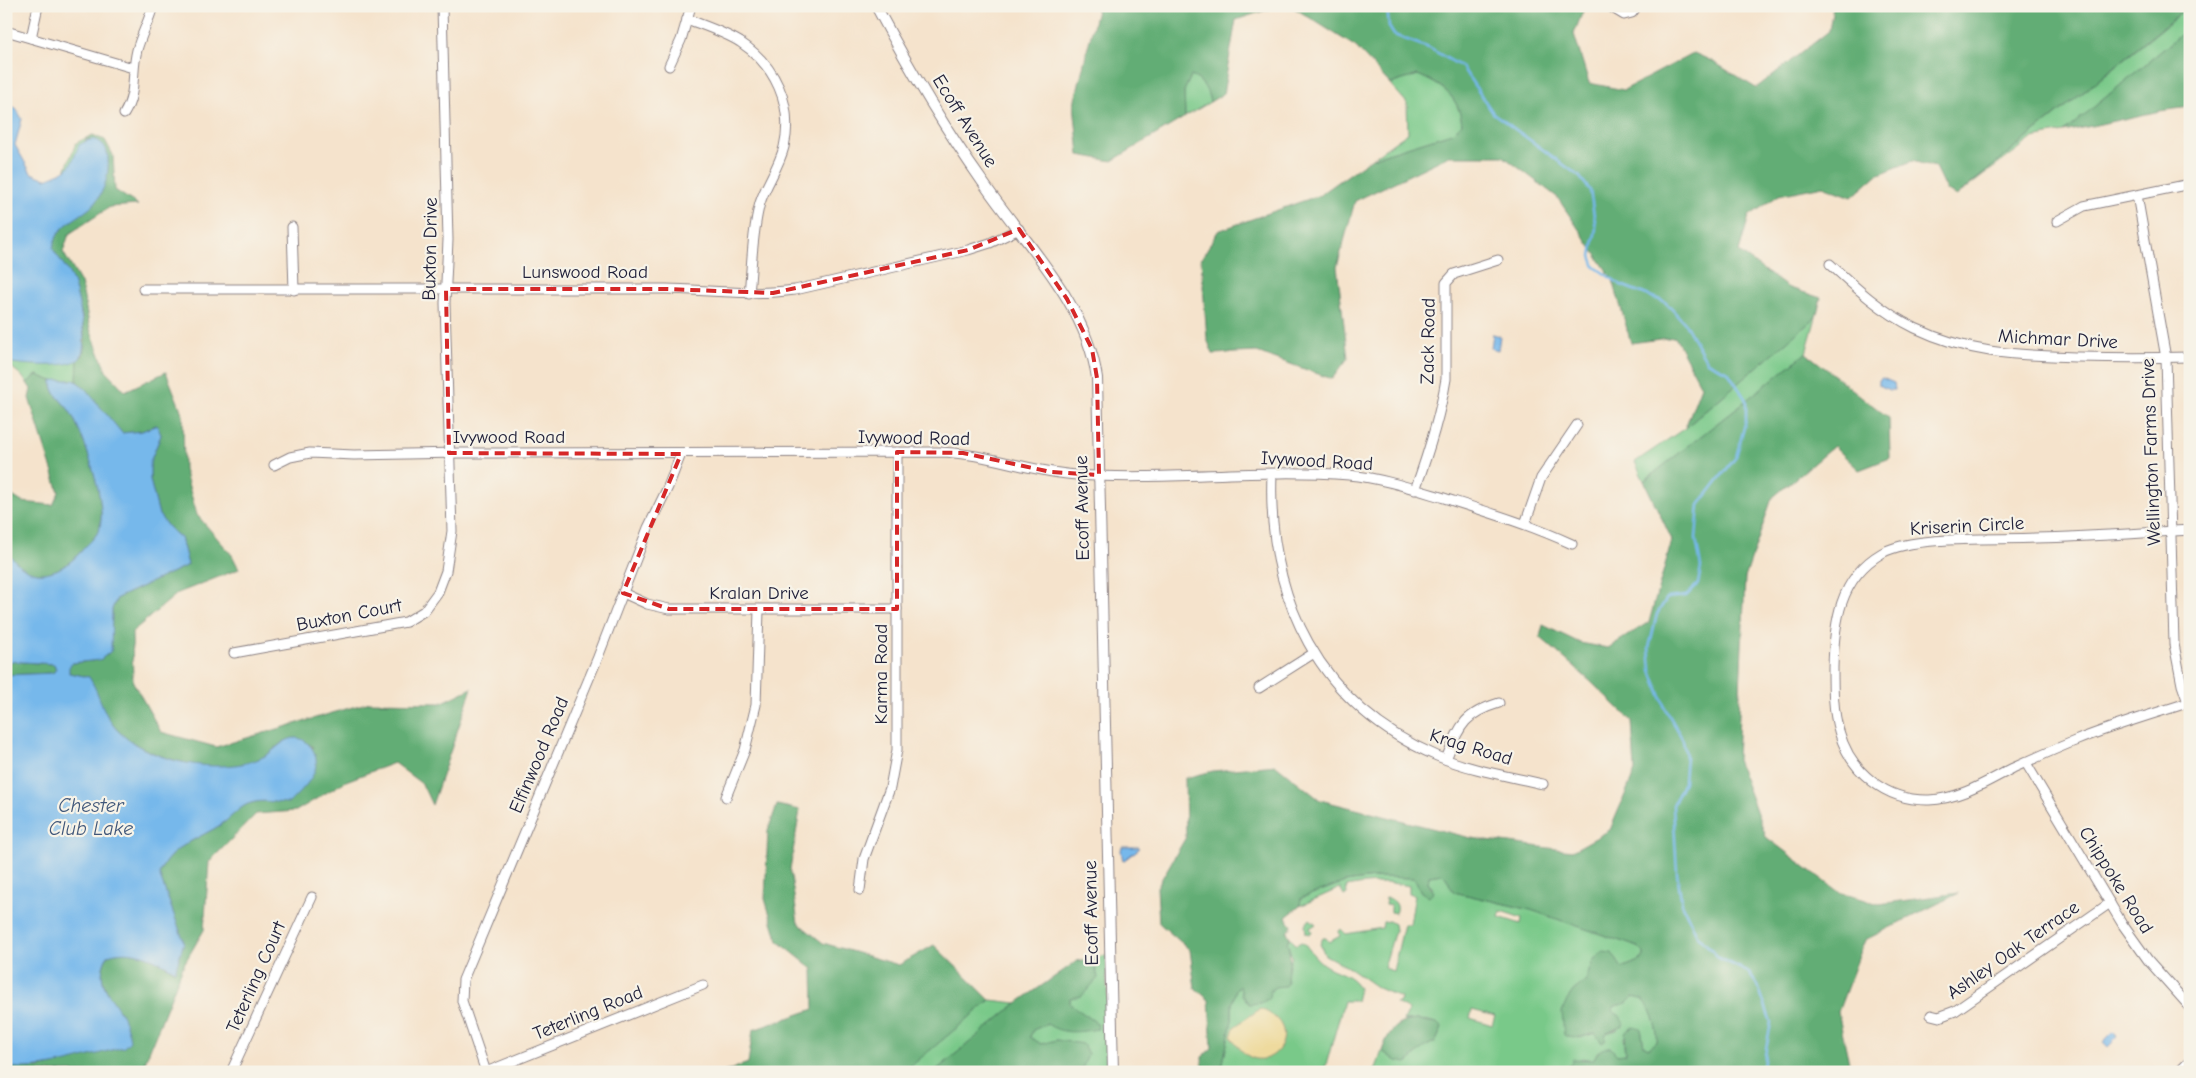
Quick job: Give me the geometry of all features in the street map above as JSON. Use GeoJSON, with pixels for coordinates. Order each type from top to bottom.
{"type":"FeatureCollection","features":[{"type":"Feature","properties":{"kind":"street"},"geometry":{"type":"LineString","coordinates":[[30,38],[38,6]]}},
{"type":"Feature","properties":{"kind":"street"},"geometry":{"type":"LineString","coordinates":[[124,114],[132,97],[134,68],[139,44],[153,6]]}},
{"type":"Feature","properties":{"kind":"street","name":"Buxton Drive"},"geometry":{"type":"LineString","coordinates":[[442,6],[448,240],[446,289],[449,453]]}},
{"type":"Feature","properties":{"kind":"street"},"geometry":{"type":"LineString","coordinates":[[669,66],[681,40],[691,6]]}},
{"type":"Feature","properties":{"kind":"street","name":"Ecoff Avenue"},"geometry":{"type":"LineString","coordinates":[[876,6],[965,157],[1019,229],[1067,299],[1092,349],[1097,378],[1113,1072]]}},
{"type":"Feature","properties":{"kind":"street"},"geometry":{"type":"LineString","coordinates":[[1609,6],[1624,15],[1632,13],[1637,6]]}},
{"type":"Feature","properties":{"kind":"street"},"geometry":{"type":"LineString","coordinates":[[688,19],[726,34],[753,52],[770,70],[781,92],[785,106],[784,147],[764,191],[757,215],[749,294]]}},
{"type":"Feature","properties":{"kind":"street"},"geometry":{"type":"LineString","coordinates":[[6,31],[134,68]]}},
{"type":"Feature","properties":{"kind":"street"},"geometry":{"type":"LineString","coordinates":[[2057,222],[2084,206],[2190,184]]}},
{"type":"Feature","properties":{"kind":"street","name":"Wellington Farms Drive"},"geometry":{"type":"LineString","coordinates":[[2137,195],[2166,358],[2174,644],[2177,665],[2189,706]]}},
{"type":"Feature","properties":{"kind":"street"},"geometry":{"type":"LineString","coordinates":[[292,227],[294,290]]}},
{"type":"Feature","properties":{"kind":"street","name":"Lunswood Road"},"geometry":{"type":"LineString","coordinates":[[143,289],[666,288],[749,294],[795,290],[960,252],[990,243],[1019,229]]}},
{"type":"Feature","properties":{"kind":"street","name":"Zack Road"},"geometry":{"type":"LineString","coordinates":[[1415,490],[1444,393],[1446,379],[1446,283],[1454,274],[1498,260]]}},
{"type":"Feature","properties":{"kind":"street","name":"Michmar Drive"},"geometry":{"type":"LineString","coordinates":[[1830,264],[1858,290],[1890,314],[1933,335],[1973,348],[2020,356],[2190,357]]}},
{"type":"Feature","properties":{"kind":"street"},"geometry":{"type":"LineString","coordinates":[[1526,524],[1541,478],[1577,425]]}},
{"type":"Feature","properties":{"kind":"street","name":"Ivywood Road"},"geometry":{"type":"LineString","coordinates":[[274,465],[290,457],[310,453],[354,455],[897,452],[964,453],[1052,472],[1099,475],[1272,474],[1351,476],[1376,479],[1526,524],[1572,544]]}},
{"type":"Feature","properties":{"kind":"street","name":"Karma Road"},"geometry":{"type":"LineString","coordinates":[[860,890],[864,859],[890,788],[897,750],[897,452]]}},
{"type":"Feature","properties":{"kind":"street","name":"Buxton Court"},"geometry":{"type":"LineString","coordinates":[[234,652],[395,626],[406,622],[424,611],[438,592],[450,550],[452,531],[449,453]]}},
{"type":"Feature","properties":{"kind":"street","name":"Elfinwood Road"},"geometry":{"type":"LineString","coordinates":[[486,1072],[464,1008],[461,991],[463,980],[648,528],[668,487],[681,454]]}},
{"type":"Feature","properties":{"kind":"street","name":"Krag Road"},"geometry":{"type":"LineString","coordinates":[[1272,474],[1272,523],[1279,567],[1294,613],[1314,653],[1344,693],[1374,721],[1412,745],[1446,759],[1543,784]]}},
{"type":"Feature","properties":{"kind":"street","name":"Kriserin Circle"},"geometry":{"type":"LineString","coordinates":[[2189,706],[2076,740],[1967,792],[1941,800],[1927,800],[1910,799],[1887,792],[1860,770],[1844,746],[1839,733],[1833,686],[1836,620],[1843,597],[1858,572],[1884,553],[1907,545],[1972,540],[2190,530]]}},
{"type":"Feature","properties":{"kind":"street","name":"Kralan Drive"},"geometry":{"type":"LineString","coordinates":[[623,593],[647,604],[669,609],[897,609]]}},
{"type":"Feature","properties":{"kind":"street"},"geometry":{"type":"LineString","coordinates":[[726,797],[746,750],[754,713],[758,682],[759,610]]}},
{"type":"Feature","properties":{"kind":"street"},"geometry":{"type":"LineString","coordinates":[[1259,688],[1314,653]]}},
{"type":"Feature","properties":{"kind":"street"},"geometry":{"type":"LineString","coordinates":[[1446,759],[1468,717],[1483,708],[1500,702]]}},
{"type":"Feature","properties":{"kind":"street","name":"Chippoke Road"},"geometry":{"type":"LineString","coordinates":[[2026,763],[2110,903],[2148,960],[2190,1007]]}},
{"type":"Feature","properties":{"kind":"street","name":"Teterling Court"},"geometry":{"type":"LineString","coordinates":[[231,1072],[312,897]]}},
{"type":"Feature","properties":{"kind":"street","name":"Ashley Oak Terrace"},"geometry":{"type":"LineString","coordinates":[[1931,1016],[1939,1017],[1955,1011],[2110,903]]}},
{"type":"Feature","properties":{"kind":"street","name":"Teterling Road"},"geometry":{"type":"LineString","coordinates":[[486,1072],[703,985]]}},
{"type":"Feature","properties":{"kind":"street"},"geometry":{"type":"LineString","coordinates":[[2179,1072],[2190,1061]]}},
{"type":"Feature","properties":{"kind":"highlighted area"},"geometry":{"type":"Polygon","coordinates":[[[1019,229],[1067,299],[1092,349],[1097,378],[1099,475],[1051,472],[963,453],[897,452],[897,609],[669,609],[623,593],[681,454],[449,453],[446,289],[666,289],[773,293],[968,250],[1019,229]]]}},
{"type":"Feature","properties":{"kind":"green space"},"geometry":{"type":"Polygon","coordinates":[[[1098,6],[1278,6],[1236,20],[1223,94],[1210,102],[1204,86],[1199,80],[1191,76],[1184,91],[1185,117],[1112,161],[1079,155],[1074,104],[1098,6]]]}},
{"type":"Feature","properties":{"kind":"green space"},"geometry":{"type":"Polygon","coordinates":[[[1291,6],[1585,6],[1574,34],[1589,83],[1624,90],[1694,53],[1712,61],[1756,88],[1829,31],[1833,6],[2189,6],[1956,196],[1946,190],[1935,167],[1912,161],[1877,175],[1852,197],[1823,186],[1779,195],[1749,216],[1739,252],[1787,287],[1821,298],[1816,317],[1685,428],[1701,386],[1675,337],[1631,343],[1613,280],[1557,197],[1503,156],[1449,156],[1355,201],[1337,267],[1348,358],[1332,379],[1257,352],[1213,354],[1207,339],[1201,259],[1218,231],[1320,195],[1372,158],[1452,133],[1462,123],[1460,113],[1453,98],[1441,87],[1418,75],[1390,84],[1356,47],[1291,6]]]}},
{"type":"Feature","properties":{"kind":"green space"},"geometry":{"type":"Polygon","coordinates":[[[2190,6],[2190,27],[2064,132],[2033,138],[1956,196],[2190,6]]]}},
{"type":"Feature","properties":{"kind":"green space"},"geometry":{"type":"Polygon","coordinates":[[[2190,27],[2190,107],[2160,111],[2064,132],[2190,27]]]}},
{"type":"Feature","properties":{"kind":"green space"},"geometry":{"type":"Polygon","coordinates":[[[1418,75],[1434,83],[1453,98],[1460,113],[1462,123],[1452,133],[1372,158],[1408,133],[1407,103],[1390,84],[1418,75]]]}},
{"type":"Feature","properties":{"kind":"green space"},"geometry":{"type":"Polygon","coordinates":[[[1191,76],[1199,80],[1204,86],[1210,102],[1185,117],[1184,91],[1191,76]]]}},
{"type":"Feature","properties":{"kind":"green space"},"geometry":{"type":"Polygon","coordinates":[[[93,135],[105,140],[113,155],[115,190],[138,205],[110,207],[69,234],[63,252],[81,283],[90,329],[106,371],[125,391],[166,372],[183,415],[184,469],[197,515],[232,555],[239,569],[178,593],[132,632],[133,682],[161,732],[216,747],[370,702],[441,703],[472,688],[432,805],[422,784],[394,763],[346,781],[296,811],[256,814],[209,862],[204,930],[184,964],[141,1072],[6,1072],[6,1067],[39,1068],[124,1047],[114,1010],[103,981],[104,963],[108,955],[125,952],[134,953],[151,958],[174,971],[184,942],[159,874],[164,864],[170,856],[186,844],[214,829],[247,804],[260,801],[289,802],[313,747],[302,741],[287,740],[260,759],[246,764],[227,767],[201,766],[173,760],[145,749],[121,734],[106,714],[89,677],[69,673],[68,667],[72,663],[100,660],[111,651],[112,609],[117,598],[188,565],[181,538],[169,528],[159,515],[150,480],[150,462],[161,435],[156,425],[142,431],[122,433],[77,382],[78,360],[83,355],[85,341],[82,316],[73,281],[53,249],[58,235],[66,225],[90,208],[89,139],[86,141],[86,138],[93,135]]]}},
{"type":"Feature","properties":{"kind":"green space"},"geometry":{"type":"Polygon","coordinates":[[[86,138],[72,164],[65,171],[76,143],[86,138]]]}},
{"type":"Feature","properties":{"kind":"green space"},"geometry":{"type":"Polygon","coordinates":[[[1816,317],[1806,353],[1644,481],[1635,462],[1685,428],[1816,317]]]}},
{"type":"Feature","properties":{"kind":"green space"},"geometry":{"type":"Polygon","coordinates":[[[1806,353],[1889,418],[1890,458],[1859,470],[1834,446],[1772,498],[1745,578],[1737,760],[1766,837],[1839,892],[1879,904],[1959,893],[1865,940],[1838,1012],[1851,1072],[1567,1072],[1573,1059],[1593,1060],[1598,1052],[1605,1048],[1611,1048],[1617,1055],[1626,1054],[1625,1032],[1633,1027],[1641,1029],[1644,1046],[1649,1048],[1657,1042],[1656,1027],[1647,1004],[1639,998],[1633,997],[1627,1003],[1615,1006],[1612,1011],[1619,1015],[1624,1022],[1623,1026],[1606,1033],[1605,1041],[1602,1043],[1595,1033],[1575,1038],[1564,1035],[1562,1012],[1570,994],[1586,980],[1593,960],[1603,952],[1612,953],[1622,968],[1641,960],[1644,953],[1638,947],[1531,910],[1454,892],[1443,874],[1429,876],[1428,883],[1434,892],[1429,897],[1421,892],[1414,878],[1381,877],[1345,882],[1301,898],[1300,906],[1286,917],[1292,926],[1287,932],[1290,937],[1287,942],[1290,958],[1287,983],[1285,986],[1275,987],[1271,990],[1270,998],[1261,1003],[1249,1004],[1242,995],[1240,986],[1236,989],[1232,1004],[1232,1020],[1221,1072],[1203,1072],[1202,1057],[1212,1048],[1209,1000],[1195,988],[1190,950],[1159,923],[1157,887],[1186,837],[1185,778],[1213,771],[1276,765],[1320,800],[1471,838],[1572,851],[1610,830],[1635,771],[1632,721],[1540,637],[1543,625],[1580,643],[1608,648],[1649,622],[1672,540],[1644,481],[1806,353]]]}},
{"type":"Feature","properties":{"kind":"green space"},"geometry":{"type":"Polygon","coordinates":[[[6,355],[12,363],[49,364],[78,360],[77,382],[74,380],[52,381],[37,375],[27,383],[21,375],[6,363],[6,355]]]}},
{"type":"Feature","properties":{"kind":"green space"},"geometry":{"type":"Polygon","coordinates":[[[37,375],[52,381],[56,394],[71,413],[76,423],[88,453],[101,504],[101,518],[97,534],[72,560],[56,570],[44,573],[28,570],[14,560],[6,551],[6,492],[22,502],[53,505],[59,492],[29,398],[31,389],[27,383],[37,375]]]}},
{"type":"Feature","properties":{"kind":"green space"},"geometry":{"type":"Polygon","coordinates":[[[6,661],[54,664],[56,669],[53,673],[6,675],[6,661]]]}},
{"type":"Feature","properties":{"kind":"green space"},"geometry":{"type":"Polygon","coordinates":[[[777,805],[800,810],[790,869],[798,923],[823,943],[899,965],[934,945],[990,1000],[904,1072],[724,1072],[748,1063],[753,1030],[814,1009],[813,969],[778,941],[765,899],[768,830],[777,805]]]}},
{"type":"Feature","properties":{"kind":"green space"},"geometry":{"type":"Polygon","coordinates":[[[1443,874],[1454,892],[1531,910],[1638,947],[1644,953],[1641,960],[1622,968],[1618,965],[1617,960],[1593,960],[1586,980],[1570,994],[1564,1034],[1580,1038],[1595,1033],[1602,1042],[1606,1033],[1617,1030],[1612,1011],[1615,1006],[1626,1003],[1633,997],[1640,998],[1647,1003],[1656,1027],[1657,1042],[1649,1048],[1644,1046],[1641,1029],[1624,1037],[1626,1054],[1617,1055],[1598,1051],[1593,1060],[1582,1058],[1568,1067],[1567,1072],[1373,1072],[1382,1051],[1396,1061],[1409,1062],[1423,1048],[1436,1041],[1442,1028],[1429,1021],[1404,1021],[1409,1010],[1396,1003],[1400,1002],[1401,998],[1378,988],[1351,969],[1325,955],[1320,944],[1323,938],[1326,938],[1329,942],[1340,936],[1339,931],[1341,929],[1346,934],[1382,928],[1383,922],[1389,921],[1394,924],[1395,930],[1384,968],[1393,971],[1404,924],[1410,924],[1415,895],[1409,893],[1409,886],[1378,883],[1346,887],[1347,894],[1344,896],[1340,888],[1300,906],[1301,898],[1345,882],[1381,877],[1414,878],[1421,892],[1433,888],[1428,883],[1429,876],[1443,874]],[[1501,911],[1499,917],[1521,924],[1522,918],[1501,911]],[[1472,1010],[1470,1018],[1492,1025],[1495,1016],[1472,1010]]]}},
{"type":"Feature","properties":{"kind":"green space"},"geometry":{"type":"Polygon","coordinates":[[[1386,898],[1396,903],[1396,913],[1391,912],[1391,906],[1385,905],[1386,898]]]}},
{"type":"Feature","properties":{"kind":"green space"},"geometry":{"type":"Polygon","coordinates":[[[1310,919],[1316,924],[1310,928],[1312,932],[1309,934],[1306,933],[1305,925],[1310,919]]]}},
{"type":"Feature","properties":{"kind":"green space"},"geometry":{"type":"Polygon","coordinates":[[[1290,937],[1296,945],[1301,942],[1304,943],[1320,962],[1353,980],[1359,989],[1356,1001],[1344,1001],[1324,1072],[1221,1072],[1232,1020],[1232,1004],[1236,989],[1240,985],[1242,988],[1271,990],[1287,983],[1287,969],[1292,957],[1287,942],[1290,937]]]}},
{"type":"Feature","properties":{"kind":"green space"},"geometry":{"type":"Polygon","coordinates":[[[1106,955],[1110,1072],[1074,1072],[1083,1067],[1057,1040],[1041,1044],[1030,1037],[1033,1030],[1047,1024],[1097,1023],[1070,1005],[1070,998],[1098,978],[1093,958],[1106,955]]]}},
{"type":"Feature","properties":{"kind":"green space"},"geometry":{"type":"Polygon","coordinates":[[[1093,958],[1098,978],[1082,996],[1070,998],[1070,1004],[1097,1023],[1098,1029],[1078,1032],[1065,1031],[1047,1024],[1033,1030],[1030,1037],[1041,1044],[1057,1040],[1083,1044],[1088,1054],[1083,1067],[1074,1072],[934,1072],[1017,1003],[1077,961],[1093,958]]]}},
{"type":"Feature","properties":{"kind":"green space"},"geometry":{"type":"Polygon","coordinates":[[[990,1000],[1017,1003],[934,1072],[904,1072],[990,1000]]]}},
{"type":"Feature","properties":{"kind":"green space"},"geometry":{"type":"Polygon","coordinates":[[[1418,1020],[1437,1023],[1442,1028],[1436,1041],[1423,1048],[1407,1063],[1396,1061],[1382,1051],[1387,1038],[1394,1028],[1404,1022],[1418,1020]]]}},
{"type":"Feature","properties":{"kind":"sand"},"geometry":{"type":"Polygon","coordinates":[[[1260,1009],[1274,1017],[1282,1027],[1284,1037],[1274,1055],[1264,1059],[1254,1058],[1243,1052],[1231,1037],[1234,1027],[1260,1009]]]}},
{"type":"Feature","properties":{"kind":"water"},"geometry":{"type":"Polygon","coordinates":[[[6,104],[16,108],[22,119],[15,145],[31,173],[46,179],[60,173],[71,164],[79,145],[90,140],[100,142],[106,148],[108,168],[101,193],[90,208],[62,229],[53,249],[71,278],[80,310],[83,335],[82,355],[72,363],[46,365],[19,364],[12,363],[6,355],[6,104]]]}},
{"type":"Feature","properties":{"kind":"water"},"geometry":{"type":"Polygon","coordinates":[[[1493,334],[1500,336],[1498,350],[1491,348],[1493,334]]]}},
{"type":"Feature","properties":{"kind":"water"},"geometry":{"type":"Polygon","coordinates":[[[1882,378],[1894,383],[1895,390],[1889,390],[1879,385],[1879,380],[1882,378]]]}},
{"type":"Feature","properties":{"kind":"water","name":"Chester Club Lake"},"geometry":{"type":"Polygon","coordinates":[[[74,380],[83,386],[122,433],[142,431],[157,425],[161,435],[150,462],[150,480],[159,515],[169,528],[181,538],[188,565],[117,598],[112,609],[111,651],[100,660],[72,663],[69,667],[69,673],[89,677],[109,720],[126,738],[143,749],[163,757],[184,763],[228,766],[248,763],[265,756],[286,741],[296,738],[303,740],[312,748],[316,767],[310,780],[289,803],[260,801],[247,804],[214,829],[186,844],[170,856],[164,864],[159,874],[184,942],[175,971],[151,958],[125,952],[108,955],[102,973],[105,987],[122,1015],[130,1041],[124,1047],[80,1059],[51,1065],[21,1068],[6,1067],[6,675],[53,673],[56,669],[54,664],[6,661],[6,551],[18,564],[33,572],[44,573],[56,570],[72,560],[93,539],[98,532],[101,518],[98,488],[88,453],[71,413],[52,386],[52,381],[74,380]]]}},
{"type":"Feature","properties":{"kind":"water"},"geometry":{"type":"Polygon","coordinates":[[[1123,847],[1140,848],[1123,861],[1121,850],[1123,847]]]}},
{"type":"Feature","properties":{"kind":"water"},"geometry":{"type":"Polygon","coordinates":[[[2113,1032],[2118,1037],[2108,1047],[2103,1042],[2113,1032]]]}},
{"type":"Feature","properties":{"kind":"waterway"},"geometry":{"type":"LineString","coordinates":[[1387,6],[1389,27],[1394,35],[1429,48],[1462,67],[1493,113],[1579,176],[1590,190],[1596,228],[1591,256],[1595,267],[1621,285],[1665,302],[1684,322],[1707,362],[1728,372],[1746,400],[1746,420],[1736,457],[1699,505],[1696,538],[1701,567],[1698,584],[1686,596],[1667,598],[1657,614],[1649,648],[1651,670],[1665,708],[1683,740],[1686,756],[1684,782],[1673,805],[1677,873],[1682,904],[1697,935],[1719,958],[1748,972],[1758,986],[1771,1022],[1762,1072]]}}]}
